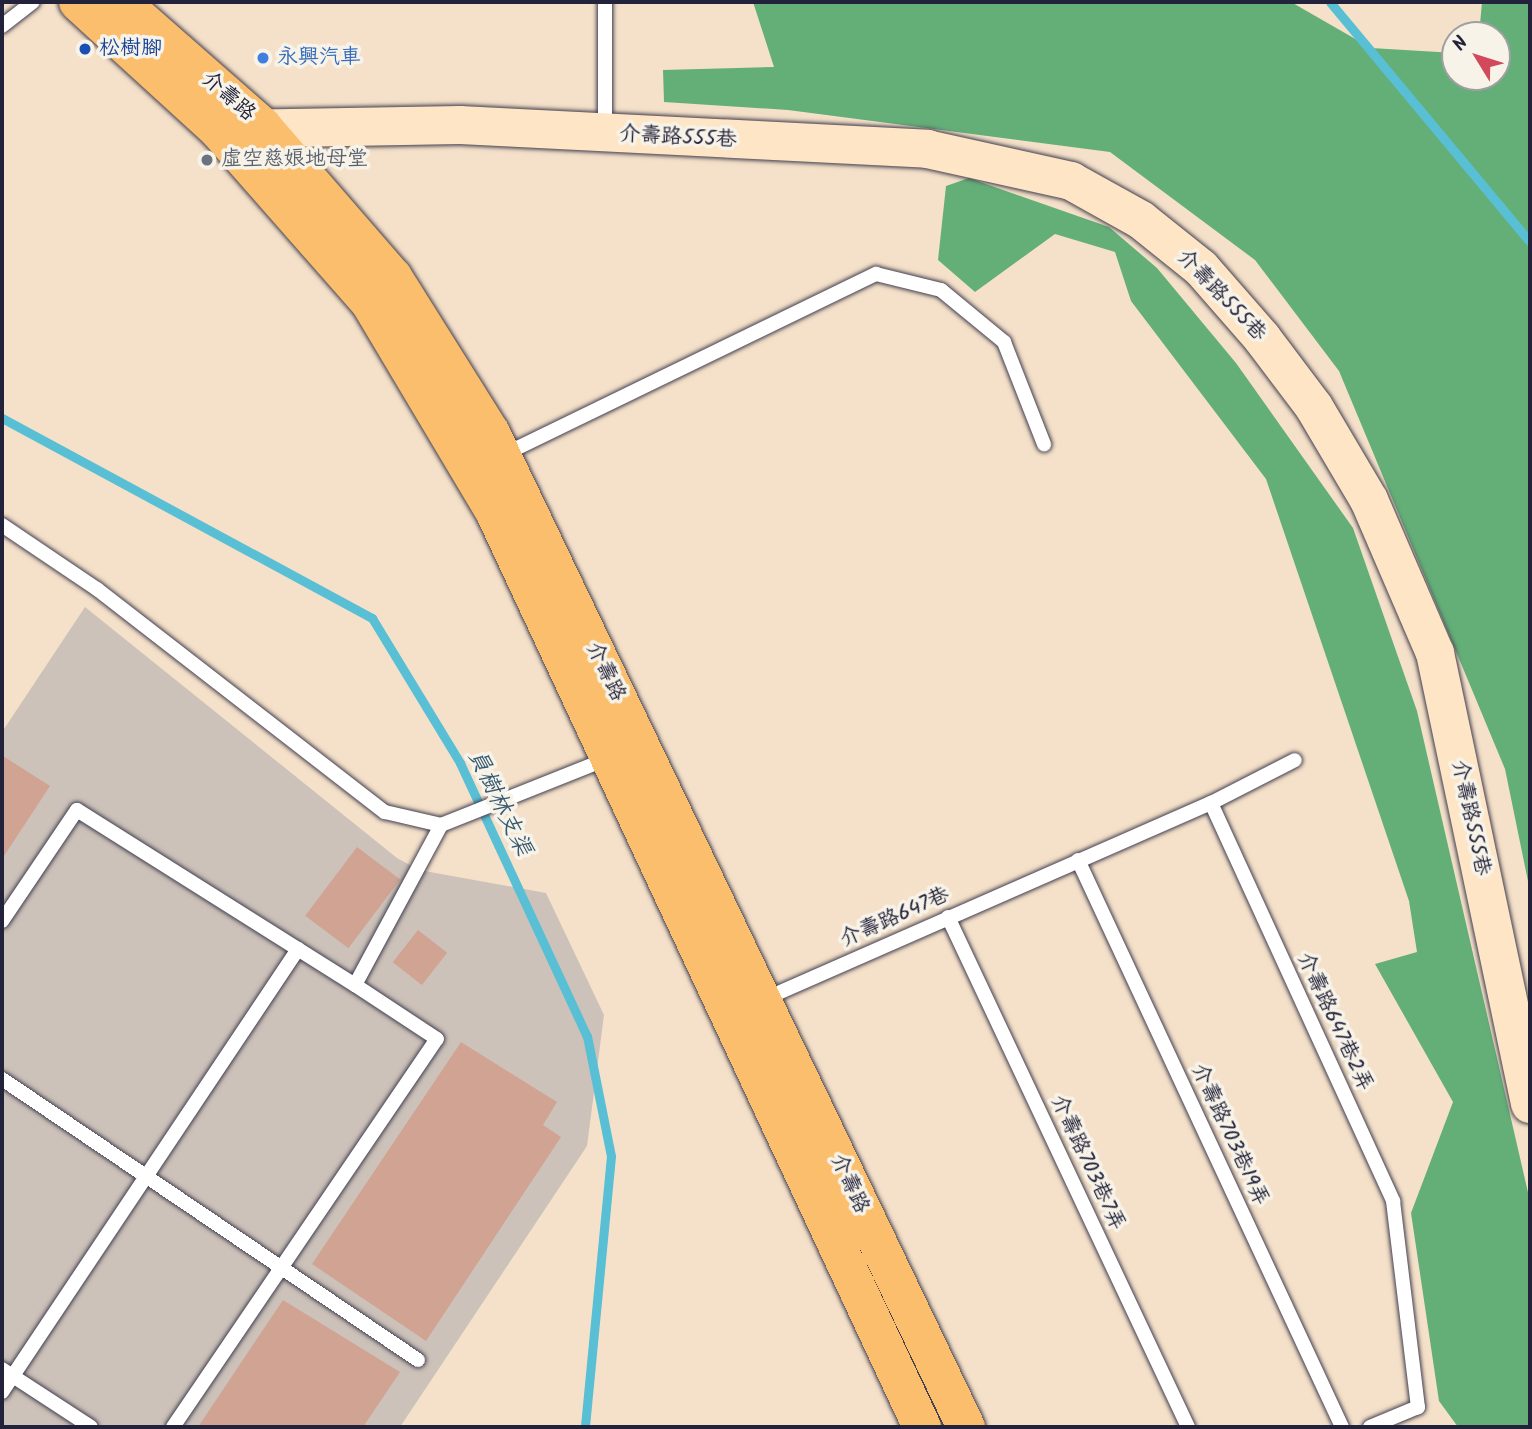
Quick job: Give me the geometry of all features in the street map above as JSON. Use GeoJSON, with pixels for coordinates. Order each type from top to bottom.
{"type":"FeatureCollection","features":[{"type":"Feature","properties":{"kind":"main road","name":"介壽路"},"geometry":{"type":"LineString","coordinates":[[78,2],[218,130],[370,303],[495,513],[624,751]]}},
{"type":"Feature","properties":{"kind":"main road","name":"介壽路"},"geometry":{"type":"LineString","coordinates":[[121,2],[262,126],[393,277],[502,456],[624,751],[745,1006],[934,1418]]}},
{"type":"Feature","properties":{"kind":"street","name":"介壽路555巷"},"geometry":{"type":"LineString","coordinates":[[218,130],[262,126],[460,125],[927,149],[1071,181],[1141,220],[1201,268],[1314,407],[1369,500],[1435,653],[1530,1104]]}},
{"type":"Feature","properties":{"kind":"lane"},"geometry":{"type":"LineString","coordinates":[[2,26],[33,2]]}},
{"type":"Feature","properties":{"kind":"lane"},"geometry":{"type":"LineString","coordinates":[[605,2],[605,133]]}},
{"type":"Feature","properties":{"kind":"lane"},"geometry":{"type":"LineString","coordinates":[[502,456],[876,274],[941,290],[1004,342],[1044,444]]}},
{"type":"Feature","properties":{"kind":"lane"},"geometry":{"type":"LineString","coordinates":[[2,525],[97,589],[385,812],[440,825],[624,751]]}},
{"type":"Feature","properties":{"kind":"lane"},"geometry":{"type":"LineString","coordinates":[[1078,860],[1211,803],[1295,760]]}},
{"type":"Feature","properties":{"kind":"lane","name":"介壽路647巷2弄"},"geometry":{"type":"LineString","coordinates":[[1211,803],[1393,1201],[1418,1407],[1370,1427]]}},
{"type":"Feature","properties":{"kind":"lane"},"geometry":{"type":"LineString","coordinates":[[2,922],[77,810],[298,948],[437,1039],[173,1427]]}},
{"type":"Feature","properties":{"kind":"lane"},"geometry":{"type":"LineString","coordinates":[[355,985],[440,825]]}},
{"type":"Feature","properties":{"kind":"lane","name":"介壽路647巷"},"geometry":{"type":"LineString","coordinates":[[745,1006],[1078,860]]}},
{"type":"Feature","properties":{"kind":"lane","name":"介壽路703巷19弄"},"geometry":{"type":"LineString","coordinates":[[1078,860],[1342,1427]]}},
{"type":"Feature","properties":{"kind":"lane","name":"介壽路703巷7弄"},"geometry":{"type":"LineString","coordinates":[[948,917],[1188,1427]]}},
{"type":"Feature","properties":{"kind":"lane"},"geometry":{"type":"LineString","coordinates":[[2,1392],[7,1373],[147,1175],[298,948]]}},
{"type":"Feature","properties":{"kind":"lane"},"geometry":{"type":"LineString","coordinates":[[2,1079],[283,1266],[418,1360]]}},
{"type":"Feature","properties":{"kind":"lane"},"geometry":{"type":"LineString","coordinates":[[7,1373],[91,1427]]}},
{"type":"Feature","properties":{"kind":"shaded area"},"geometry":{"type":"Polygon","coordinates":[[[85,607],[397,858],[419,870],[546,893],[604,1015],[587,1146],[400,1427],[2,1427],[2,732],[85,607]]]}},
{"type":"Feature","properties":{"kind":"green space"},"geometry":{"type":"Polygon","coordinates":[[[753,2],[1291,2],[1371,48],[1441,52],[1441,91],[1511,91],[1511,21],[1480,21],[1482,2],[1530,2],[1530,891],[1505,769],[1339,371],[1255,260],[1110,152],[788,110],[664,102],[663,70],[774,67],[753,2]]]}},
{"type":"Feature","properties":{"kind":"green space"},"geometry":{"type":"Polygon","coordinates":[[[969,178],[1109,227],[1157,268],[1236,363],[1353,528],[1417,711],[1530,1201],[1530,1427],[1458,1427],[1439,1401],[1411,1213],[1453,1102],[1375,964],[1417,952],[1409,901],[1266,479],[1131,301],[1115,252],[1055,234],[975,292],[938,260],[946,186],[969,178]]]}},
{"type":"Feature","properties":{"kind":"building"},"geometry":{"type":"Polygon","coordinates":[[[3,756],[50,786],[2,859],[2,758],[3,756]]]}},
{"type":"Feature","properties":{"kind":"building"},"geometry":{"type":"Polygon","coordinates":[[[357,847],[400,879],[348,948],[305,916],[357,847]]]}},
{"type":"Feature","properties":{"kind":"building"},"geometry":{"type":"Polygon","coordinates":[[[418,930],[447,953],[422,985],[393,962],[418,930]]]}},
{"type":"Feature","properties":{"kind":"building"},"geometry":{"type":"Polygon","coordinates":[[[461,1042],[557,1102],[543,1125],[561,1137],[426,1341],[312,1264],[461,1042]]]}},
{"type":"Feature","properties":{"kind":"building"},"geometry":{"type":"Polygon","coordinates":[[[283,1300],[400,1372],[363,1427],[198,1427],[283,1300]]]}},
{"type":"Feature","properties":{"kind":"waterway"},"geometry":{"type":"LineString","coordinates":[[1330,2],[1530,242]]}},
{"type":"Feature","properties":{"kind":"waterway","name":"員樹林支渠"},"geometry":{"type":"LineString","coordinates":[[2,418],[372,618],[460,763],[587,1036],[611,1156],[585,1427]]}},
{"type":"Feature","properties":{"kind":"place","name":"松樹腳"},"geometry":{"type":"Point","coordinates":[85,49]}},
{"type":"Feature","properties":{"kind":"place","name":"永興汽車"},"geometry":{"type":"Point","coordinates":[263,58]}},
{"type":"Feature","properties":{"kind":"place","name":"虛空慈娘地母堂"},"geometry":{"type":"Point","coordinates":[207,160]}}]}
